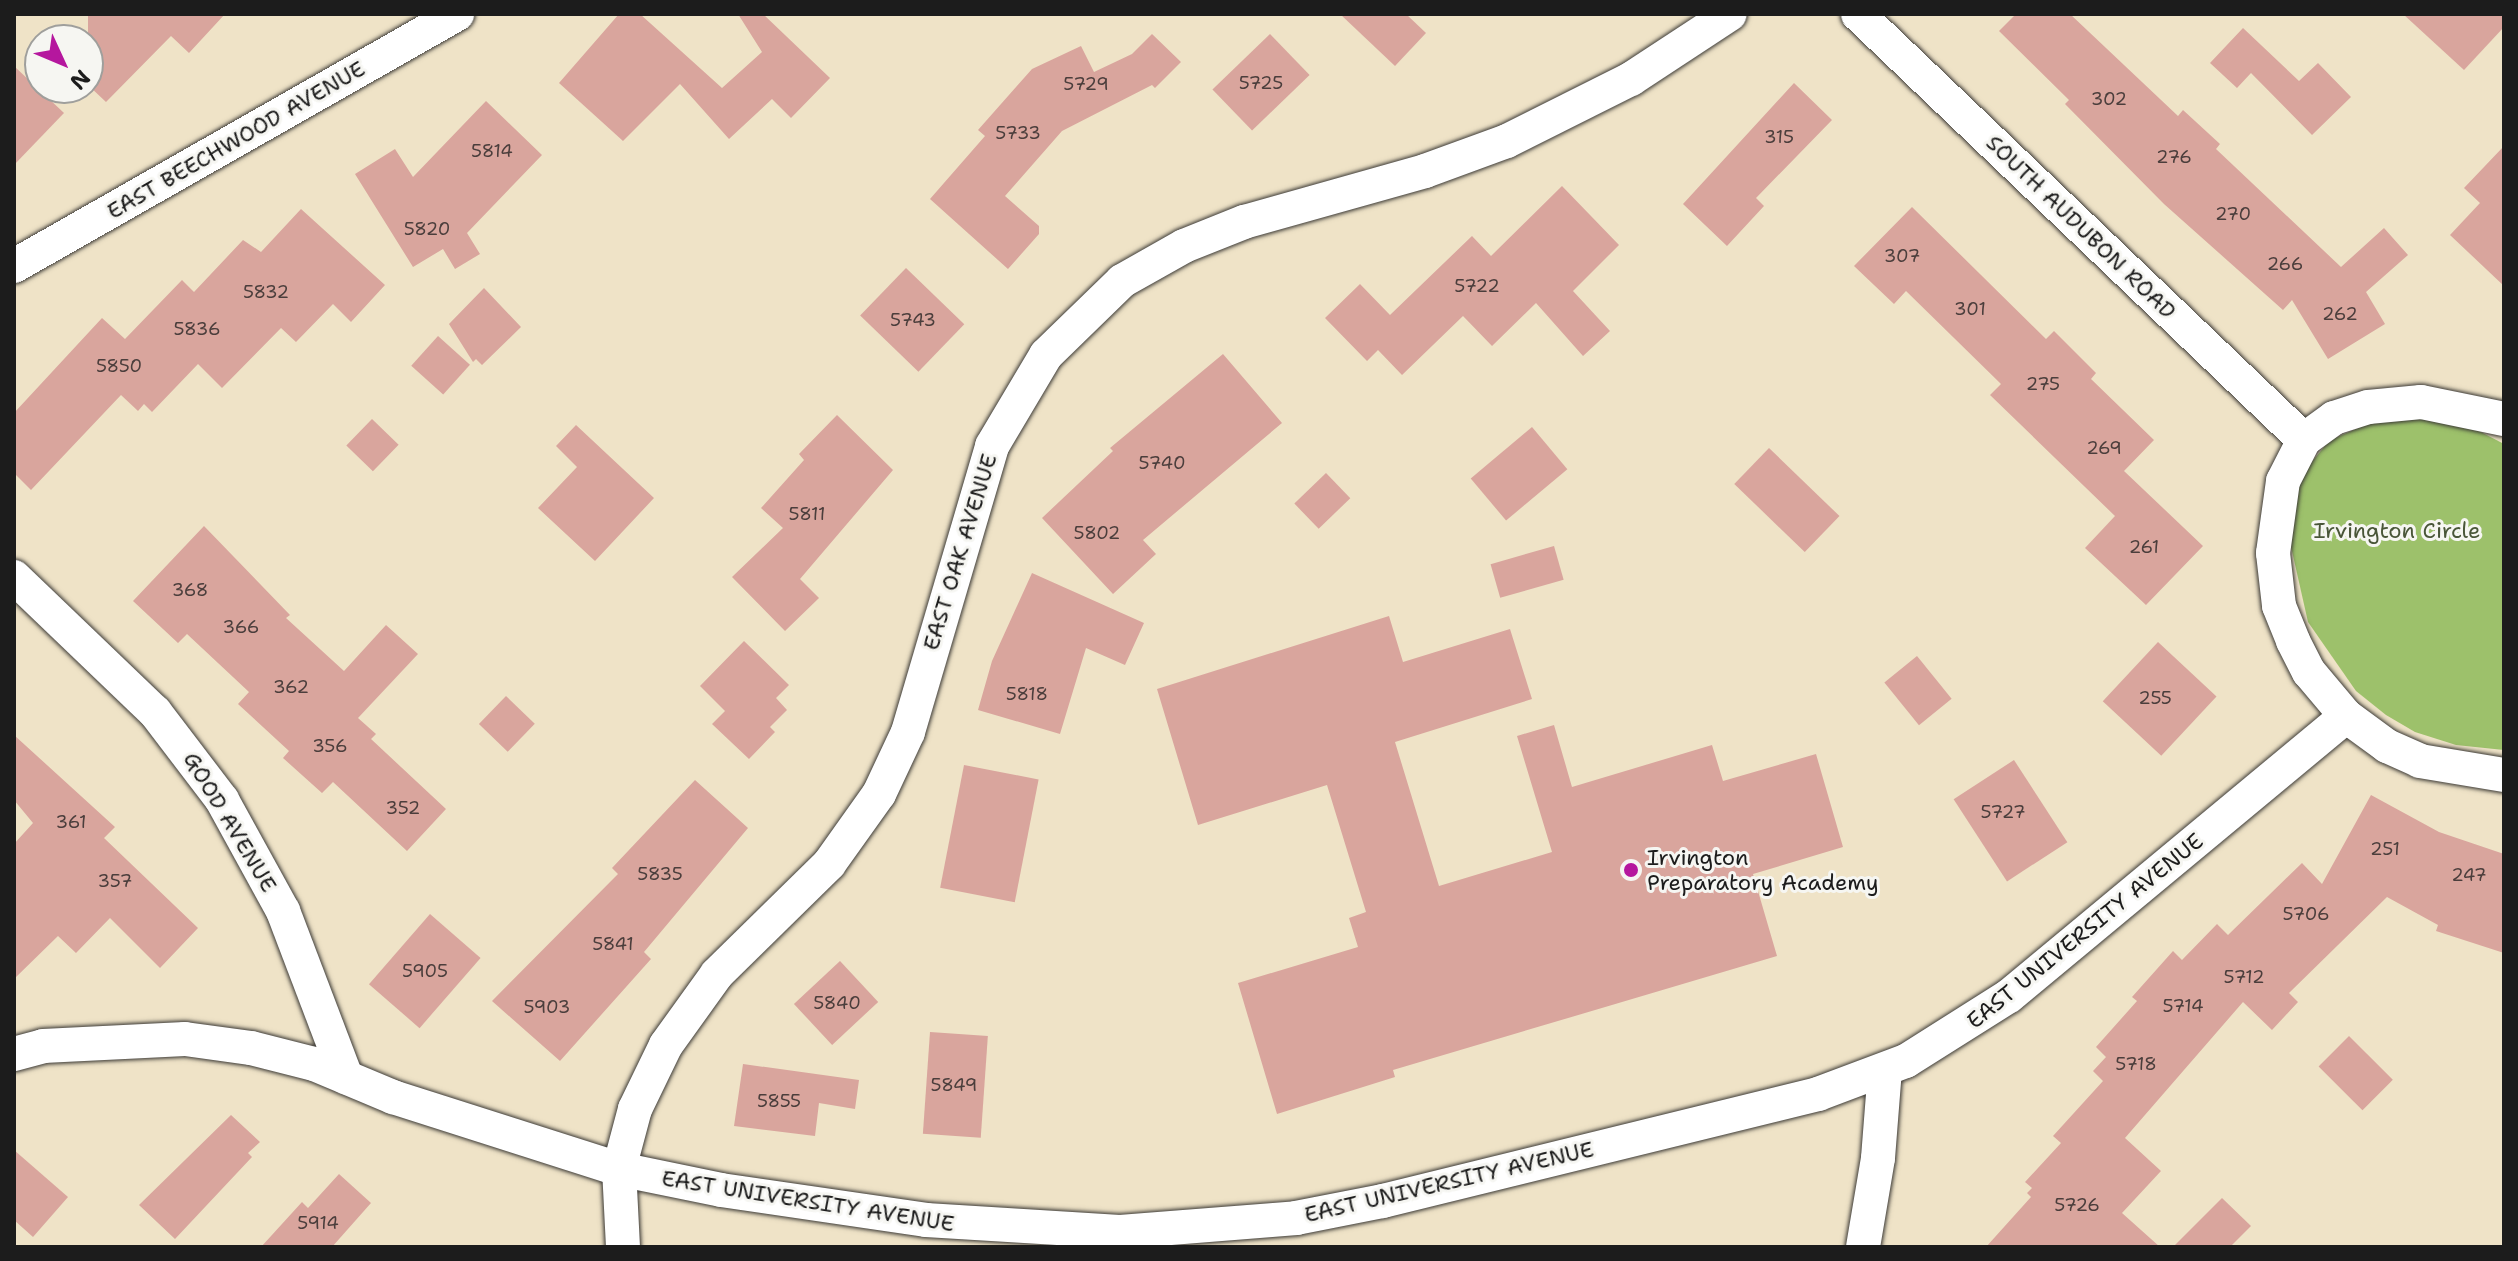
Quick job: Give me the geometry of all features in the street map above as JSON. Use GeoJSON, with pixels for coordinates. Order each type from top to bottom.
{"type":"FeatureCollection","features":[{"type":"Feature","properties":{"kind":"street","name":"EAST BEECHWOOD AVENUE"},"geometry":{"type":"LineString","coordinates":[[14,266],[457,14]]}},
{"type":"Feature","properties":{"kind":"street","name":"EAST OAK AVENUE"},"geometry":{"type":"LineString","coordinates":[[623,1247],[619,1169],[635,1109],[676,1031],[717,974],[829,864],[879,794],[908,732],[992,446],[1025,383],[1070,329],[1122,281],[1184,246],[1244,222],[1425,171],[1507,141],[1631,79],[1730,14]]}},
{"type":"Feature","properties":{"kind":"street","name":"SOUTH AUDUBON ROAD"},"geometry":{"type":"LineString","coordinates":[[1858,14],[2304,440]]}},
{"type":"Feature","properties":{"kind":"street"},"geometry":{"type":"LineString","coordinates":[[2504,419],[2457,406],[2404,403],[2334,418],[2304,440],[2278,499],[2274,571],[2279,606],[2296,649],[2346,716],[2380,741],[2420,761],[2504,775]]}},
{"type":"Feature","properties":{"kind":"street","name":"GOOD AVENUE"},"geometry":{"type":"LineString","coordinates":[[14,577],[155,712],[222,800],[283,911],[346,1077]]}},
{"type":"Feature","properties":{"kind":"street","name":"EAST UNIVERSITY AVENUE"},"geometry":{"type":"LineString","coordinates":[[14,1054],[43,1046],[200,1039],[299,1060],[393,1097],[619,1169],[721,1190],[979,1226],[1155,1232],[1296,1218],[1383,1201],[1818,1094],[1885,1070],[1947,1039],[1995,1007],[2346,716]]}},
{"type":"Feature","properties":{"kind":"street"},"geometry":{"type":"LineString","coordinates":[[1863,1247],[1878,1158],[1885,1070]]}},
{"type":"Feature","properties":{"kind":"green space","name":"Irvington Circle"},"geometry":{"type":"Polygon","coordinates":[[[2382,418],[2420,418],[2477,430],[2504,444],[2504,750],[2456,745],[2415,732],[2386,715],[2356,691],[2308,622],[2287,529],[2293,499],[2305,470],[2330,440],[2382,418]]]}},
{"type":"Feature","properties":{"kind":"building"},"geometry":{"type":"Polygon","coordinates":[[[88,14],[225,14],[189,53],[171,36],[106,102],[104,24],[88,24],[88,14]]]}},
{"type":"Feature","properties":{"kind":"building"},"geometry":{"type":"Polygon","coordinates":[[[619,14],[640,14],[722,88],[762,52],[738,14],[763,14],[830,78],[791,118],[772,99],[729,139],[680,84],[623,141],[559,83],[619,14]]]}},
{"type":"Feature","properties":{"kind":"building"},"geometry":{"type":"Polygon","coordinates":[[[1340,14],[1406,14],[1426,33],[1395,66],[1340,14]]]}},
{"type":"Feature","properties":{"kind":"building"},"geometry":{"type":"Polygon","coordinates":[[[2016,14],[2070,14],[2178,116],[2183,110],[2220,144],[2216,149],[2341,267],[2384,228],[2408,255],[2366,292],[2385,324],[2328,359],[2292,300],[2283,310],[2164,204],[2065,104],[2069,100],[1999,31],[2016,14]]]}},
{"type":"Feature","properties":{"kind":"building"},"geometry":{"type":"Polygon","coordinates":[[[2403,14],[2504,14],[2504,27],[2464,70],[2403,14]]]}},
{"type":"Feature","properties":{"kind":"building"},"geometry":{"type":"Polygon","coordinates":[[[2243,28],[2299,81],[2318,63],[2351,97],[2312,135],[2251,73],[2237,88],[2210,63],[2243,28]]]}},
{"type":"Feature","properties":{"kind":"building"},"geometry":{"type":"Polygon","coordinates":[[[1152,34],[1181,62],[1155,88],[1152,85],[1062,131],[1005,196],[1039,226],[1039,234],[1008,269],[930,199],[985,136],[978,130],[1032,69],[1081,46],[1094,72],[1132,54],[1152,34]]]}},
{"type":"Feature","properties":{"kind":"building"},"geometry":{"type":"Polygon","coordinates":[[[1270,34],[1310,75],[1252,131],[1212,90],[1270,34]]]}},
{"type":"Feature","properties":{"kind":"building"},"geometry":{"type":"Polygon","coordinates":[[[14,66],[24,75],[24,104],[54,104],[64,113],[14,165],[14,66]]]}},
{"type":"Feature","properties":{"kind":"building"},"geometry":{"type":"Polygon","coordinates":[[[1794,83],[1832,120],[1756,198],[1764,206],[1727,246],[1683,204],[1794,83]]]}},
{"type":"Feature","properties":{"kind":"building"},"geometry":{"type":"Polygon","coordinates":[[[486,101],[542,155],[467,233],[480,254],[455,269],[443,249],[413,267],[355,174],[395,149],[413,177],[486,101]]]}},
{"type":"Feature","properties":{"kind":"building"},"geometry":{"type":"Polygon","coordinates":[[[2504,146],[2504,286],[2450,235],[2480,203],[2464,188],[2504,146]]]}},
{"type":"Feature","properties":{"kind":"building"},"geometry":{"type":"Polygon","coordinates":[[[1562,186],[1619,245],[1573,291],[1610,331],[1583,356],[1536,303],[1492,346],[1463,316],[1402,375],[1378,350],[1367,361],[1325,318],[1360,284],[1390,315],[1472,236],[1491,256],[1562,186]]]}},
{"type":"Feature","properties":{"kind":"building"},"geometry":{"type":"Polygon","coordinates":[[[1912,207],[2046,339],[2054,331],[2096,373],[2091,379],[2154,440],[2124,471],[2203,546],[2146,605],[2085,548],[2115,516],[1990,395],[2001,384],[1906,291],[1894,304],[1854,266],[1912,207]]]}},
{"type":"Feature","properties":{"kind":"building"},"geometry":{"type":"Polygon","coordinates":[[[301,209],[385,285],[351,322],[333,304],[296,342],[281,328],[222,388],[198,364],[152,412],[144,404],[138,411],[121,395],[31,490],[14,473],[14,413],[102,318],[125,339],[182,280],[194,292],[243,240],[261,252],[301,209]]]}},
{"type":"Feature","properties":{"kind":"building"},"geometry":{"type":"Polygon","coordinates":[[[906,268],[964,324],[918,372],[860,315],[906,268]]]}},
{"type":"Feature","properties":{"kind":"building"},"geometry":{"type":"Polygon","coordinates":[[[484,288],[521,327],[482,365],[476,359],[473,362],[449,324],[484,288]]]}},
{"type":"Feature","properties":{"kind":"building"},"geometry":{"type":"Polygon","coordinates":[[[438,336],[470,365],[443,394],[411,366],[438,336]]]}},
{"type":"Feature","properties":{"kind":"building"},"geometry":{"type":"Polygon","coordinates":[[[1223,354],[1282,423],[1143,540],[1156,554],[1113,594],[1042,518],[1113,451],[1110,448],[1223,354]]]}},
{"type":"Feature","properties":{"kind":"building"},"geometry":{"type":"Polygon","coordinates":[[[837,415],[893,470],[800,579],[819,598],[785,631],[732,577],[783,528],[761,508],[804,460],[799,454],[837,415]]]}},
{"type":"Feature","properties":{"kind":"building"},"geometry":{"type":"Polygon","coordinates":[[[372,419],[399,445],[373,471],[346,446],[372,419]]]}},
{"type":"Feature","properties":{"kind":"building"},"geometry":{"type":"Polygon","coordinates":[[[576,425],[654,498],[595,561],[538,508],[577,467],[556,446],[576,425]]]}},
{"type":"Feature","properties":{"kind":"building"},"geometry":{"type":"Polygon","coordinates":[[[1532,427],[1567,469],[1506,521],[1471,478],[1532,427]]]}},
{"type":"Feature","properties":{"kind":"building"},"geometry":{"type":"Polygon","coordinates":[[[1769,448],[1839,516],[1805,552],[1734,484],[1769,448]]]}},
{"type":"Feature","properties":{"kind":"building"},"geometry":{"type":"Polygon","coordinates":[[[1326,473],[1350,498],[1319,529],[1294,504],[1326,473]]]}},
{"type":"Feature","properties":{"kind":"building"},"geometry":{"type":"Polygon","coordinates":[[[204,526],[290,615],[286,618],[344,671],[386,625],[418,654],[358,718],[376,734],[371,739],[446,809],[407,851],[333,782],[322,793],[283,758],[289,751],[238,704],[249,692],[187,634],[178,643],[133,601],[204,526]]]}},
{"type":"Feature","properties":{"kind":"building"},"geometry":{"type":"Polygon","coordinates":[[[1554,546],[1564,580],[1500,598],[1491,564],[1554,546]]]}},
{"type":"Feature","properties":{"kind":"building"},"geometry":{"type":"Polygon","coordinates":[[[1032,573],[1144,623],[1125,665],[1086,648],[1060,734],[978,710],[992,661],[1032,573]]]}},
{"type":"Feature","properties":{"kind":"building","name":"Irvington Preparatory Academy"},"geometry":{"type":"Polygon","coordinates":[[[1389,616],[1403,662],[1510,629],[1532,699],[1395,742],[1439,886],[1552,852],[1517,736],[1554,725],[1572,787],[1712,745],[1723,781],[1816,754],[1843,847],[1753,874],[1777,956],[1393,1070],[1395,1077],[1277,1114],[1238,983],[1358,947],[1349,918],[1366,912],[1327,785],[1198,825],[1157,689],[1389,616]]]}},
{"type":"Feature","properties":{"kind":"building"},"geometry":{"type":"Polygon","coordinates":[[[744,641],[789,685],[776,698],[787,710],[770,727],[775,732],[749,759],[712,724],[725,711],[700,686],[744,641]]]}},
{"type":"Feature","properties":{"kind":"building"},"geometry":{"type":"Polygon","coordinates":[[[2158,642],[2217,697],[2161,756],[2103,701],[2158,642]]]}},
{"type":"Feature","properties":{"kind":"building"},"geometry":{"type":"Polygon","coordinates":[[[1917,656],[1952,699],[1919,725],[1884,682],[1917,656]]]}},
{"type":"Feature","properties":{"kind":"building"},"geometry":{"type":"Polygon","coordinates":[[[506,696],[535,724],[508,752],[479,724],[506,696]]]}},
{"type":"Feature","properties":{"kind":"building"},"geometry":{"type":"Polygon","coordinates":[[[14,735],[115,827],[104,838],[198,928],[160,968],[110,918],[76,953],[58,936],[14,979],[14,844],[33,823],[14,800],[14,735]]]}},
{"type":"Feature","properties":{"kind":"building"},"geometry":{"type":"Polygon","coordinates":[[[2014,760],[2067,842],[2007,881],[1954,799],[2014,760]]]}},
{"type":"Feature","properties":{"kind":"building"},"geometry":{"type":"Polygon","coordinates":[[[964,765],[1039,780],[1015,902],[940,888],[964,765]]]}},
{"type":"Feature","properties":{"kind":"building"},"geometry":{"type":"Polygon","coordinates":[[[695,780],[748,828],[644,952],[651,959],[560,1061],[492,1001],[618,874],[612,868],[695,780]]]}},
{"type":"Feature","properties":{"kind":"building"},"geometry":{"type":"Polygon","coordinates":[[[2371,795],[2439,832],[2504,854],[2504,953],[2436,931],[2438,925],[2387,897],[2289,993],[2298,1002],[2272,1030],[2243,1002],[2125,1138],[2161,1171],[2122,1213],[2160,1247],[1986,1247],[2031,1197],[2027,1193],[2032,1188],[2025,1182],[2061,1143],[2053,1136],[2103,1081],[2093,1071],[2106,1057],[2096,1047],[2137,1001],[2132,997],[2173,951],[2182,960],[2217,924],[2228,935],[2302,863],[2322,884],[2371,795]]]}},
{"type":"Feature","properties":{"kind":"building"},"geometry":{"type":"Polygon","coordinates":[[[430,914],[481,958],[420,1028],[369,984],[430,914]]]}},
{"type":"Feature","properties":{"kind":"building"},"geometry":{"type":"Polygon","coordinates":[[[840,961],[878,1002],[832,1045],[794,1004],[840,961]]]}},
{"type":"Feature","properties":{"kind":"building"},"geometry":{"type":"Polygon","coordinates":[[[930,1032],[988,1036],[981,1138],[923,1134],[930,1032]]]}},
{"type":"Feature","properties":{"kind":"building"},"geometry":{"type":"Polygon","coordinates":[[[2349,1036],[2393,1080],[2362,1110],[2319,1066],[2349,1036]]]}},
{"type":"Feature","properties":{"kind":"building"},"geometry":{"type":"Polygon","coordinates":[[[743,1064],[859,1080],[855,1109],[819,1103],[815,1136],[734,1126],[743,1064]]]}},
{"type":"Feature","properties":{"kind":"building"},"geometry":{"type":"Polygon","coordinates":[[[231,1115],[260,1142],[248,1153],[252,1157],[175,1239],[139,1205],[231,1115]]]}},
{"type":"Feature","properties":{"kind":"building"},"geometry":{"type":"Polygon","coordinates":[[[14,1150],[68,1197],[33,1237],[14,1220],[14,1150]]]}},
{"type":"Feature","properties":{"kind":"building"},"geometry":{"type":"Polygon","coordinates":[[[339,1174],[371,1203],[332,1247],[261,1247],[302,1202],[308,1208],[339,1174]]]}},
{"type":"Feature","properties":{"kind":"building"},"geometry":{"type":"Polygon","coordinates":[[[2222,1198],[2251,1226],[2230,1247],[2173,1247],[2222,1198]]]}},
{"type":"Feature","properties":{"kind":"place","name":"Irvington Preparatory Academy"},"geometry":{"type":"Point","coordinates":[1631,870]}}]}
